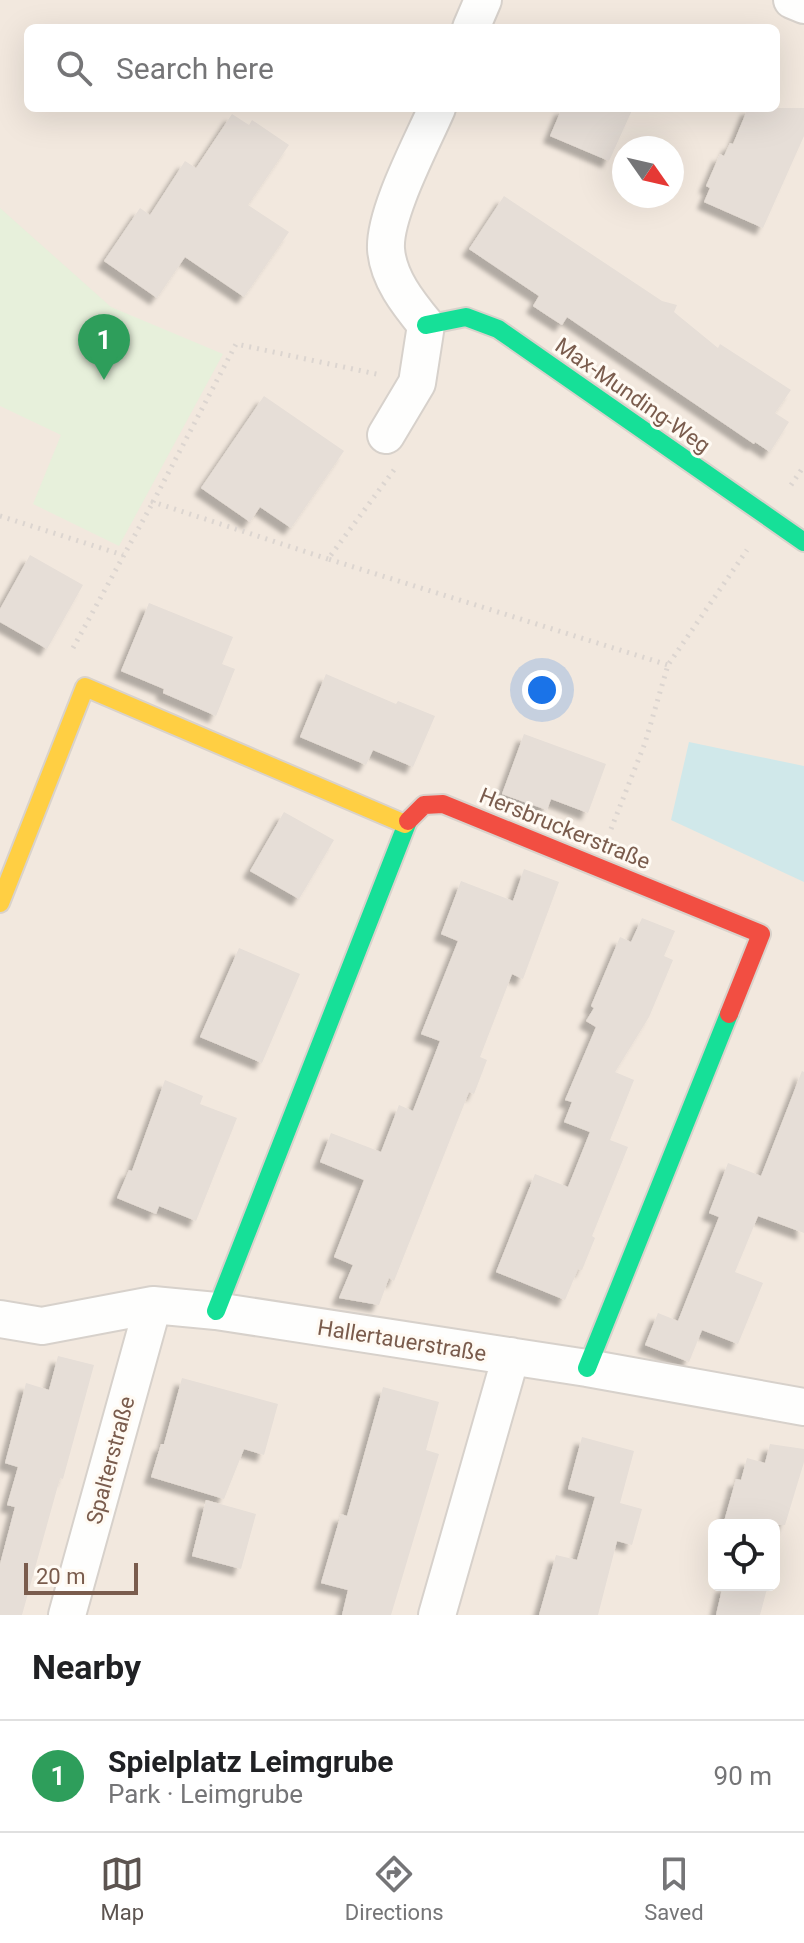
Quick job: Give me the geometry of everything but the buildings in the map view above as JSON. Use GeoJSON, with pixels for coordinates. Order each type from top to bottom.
{"type":"FeatureCollection","features":[{"type":"Feature","properties":{"kind":"street"},"geometry":{"type":"LineString","coordinates":[[473,24],[483,0]]}},
{"type":"Feature","properties":{"kind":"street"},"geometry":{"type":"LineString","coordinates":[[792,0],[804,5]]}},
{"type":"Feature","properties":{"kind":"street"},"geometry":{"type":"LineString","coordinates":[[386,435],[417,383],[426,325],[400,293],[386,249],[391,215],[435,112]]}},
{"type":"Feature","properties":{"kind":"street","name":"Max-Munding-Weg"},"geometry":{"type":"LineString","coordinates":[[426,325],[466,317],[498,329],[804,542]]}},
{"type":"Feature","properties":{"kind":"street"},"geometry":{"type":"LineString","coordinates":[[0,903],[85,687],[405,824],[216,1311]]}},
{"type":"Feature","properties":{"kind":"street","name":"Hersbruckerstraße"},"geometry":{"type":"LineString","coordinates":[[405,824],[424,805],[443,804],[761,934],[587,1368]]}},
{"type":"Feature","properties":{"kind":"street","name":"Hallertauerstraße"},"geometry":{"type":"LineString","coordinates":[[0,1319],[42,1326],[153,1305],[216,1311],[587,1368],[804,1407]]}},
{"type":"Feature","properties":{"kind":"street","name":"Spalterstraße"},"geometry":{"type":"LineString","coordinates":[[67,1615],[153,1305]]}},
{"type":"Feature","properties":{"kind":"street"},"geometry":{"type":"LineString","coordinates":[[437,1615],[511,1356]]}},
{"type":"Feature","properties":{"kind":"path"},"geometry":{"type":"LineString","coordinates":[[85,687],[67,659],[236,344],[417,383]]}},
{"type":"Feature","properties":{"kind":"path"},"geometry":{"type":"LineString","coordinates":[[328,559],[407,450],[386,435]]}},
{"type":"Feature","properties":{"kind":"path"},"geometry":{"type":"LineString","coordinates":[[153,502],[668,665]]}},
{"type":"Feature","properties":{"kind":"path"},"geometry":{"type":"LineString","coordinates":[[0,516],[123,555]]}},
{"type":"Feature","properties":{"kind":"path"},"geometry":{"type":"LineString","coordinates":[[596,866],[645,743],[668,665],[769,518]]}},
{"type":"Feature","properties":{"kind":"shaded area"},"geometry":{"type":"Polygon","coordinates":[[[0,0],[804,0],[804,1615],[0,1615],[0,0]]]}},
{"type":"Feature","properties":{"kind":"green space"},"geometry":{"type":"Polygon","coordinates":[[[0,208],[111,307],[223,354],[119,546],[33,504],[61,435],[0,406],[0,208]]]}},
{"type":"Feature","properties":{"kind":"water"},"geometry":{"type":"Polygon","coordinates":[[[689,742],[804,766],[804,882],[671,820],[689,742]]]}},
{"type":"Feature","properties":{"kind":"traffic: fast"},"geometry":{"type":"LineString","coordinates":[[426,325],[466,317],[498,329],[804,542]]}},
{"type":"Feature","properties":{"kind":"traffic: fast"},"geometry":{"type":"LineString","coordinates":[[216,1311],[408,821]]}},
{"type":"Feature","properties":{"kind":"traffic: fast"},"geometry":{"type":"LineString","coordinates":[[587,1368],[729,1014]]}},
{"type":"Feature","properties":{"kind":"traffic: slow"},"geometry":{"type":"LineString","coordinates":[[0,903],[85,687],[405,824]]}},
{"type":"Feature","properties":{"kind":"traffic: jam"},"geometry":{"type":"LineString","coordinates":[[408,821],[424,805],[443,804],[761,934],[729,1014]]}},
{"type":"Feature","properties":{"kind":"place","name":"Spielplatz Leimgrube"},"geometry":{"type":"Point","coordinates":[104,380]}}]}
